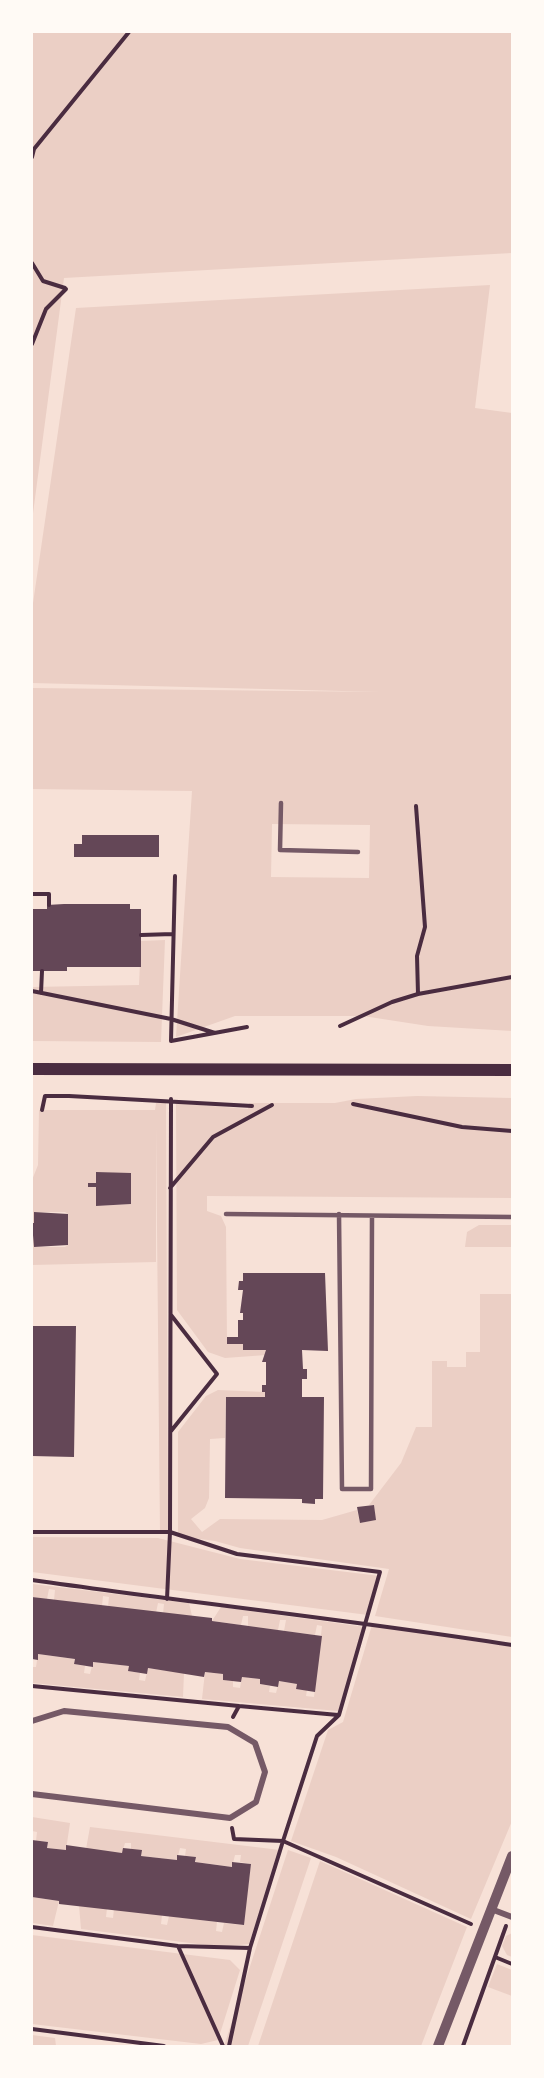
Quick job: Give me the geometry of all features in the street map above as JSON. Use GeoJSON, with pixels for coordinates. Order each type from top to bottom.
{"type":"FeatureCollection","features":[{"type":"Feature","properties":{"kind":"main road"},"geometry":{"type":"LineString","coordinates":[[32,1069],[513,1070]]}},
{"type":"Feature","properties":{"kind":"street"},"geometry":{"type":"LineString","coordinates":[[32,1721],[64,1711],[228,1727],[255,1743],[265,1772],[256,1802],[230,1818],[32,1794]]}},
{"type":"Feature","properties":{"kind":"street"},"geometry":{"type":"LineString","coordinates":[[438,2046],[513,1856]]}},
{"type":"Feature","properties":{"kind":"street"},"geometry":{"type":"LineString","coordinates":[[491,1908],[511,1917]]}},
{"type":"Feature","properties":{"kind":"lane"},"geometry":{"type":"LineString","coordinates":[[281,803],[280,850],[358,852]]}},
{"type":"Feature","properties":{"kind":"lane"},"geometry":{"type":"LineString","coordinates":[[226,1214],[513,1217]]}},
{"type":"Feature","properties":{"kind":"lane"},"geometry":{"type":"LineString","coordinates":[[339,1214],[342,1489],[371,1489],[370,1240],[372,1216]]}},
{"type":"Feature","properties":{"kind":"path"},"geometry":{"type":"LineString","coordinates":[[32,157],[34,149],[129,32]]}},
{"type":"Feature","properties":{"kind":"path"},"geometry":{"type":"LineString","coordinates":[[32,263],[43,281],[66,289],[46,309],[32,344]]}},
{"type":"Feature","properties":{"kind":"path"},"geometry":{"type":"LineString","coordinates":[[416,806],[425,927],[417,956],[418,994]]}},
{"type":"Feature","properties":{"kind":"path"},"geometry":{"type":"LineString","coordinates":[[175,876],[171,1041],[247,1027]]}},
{"type":"Feature","properties":{"kind":"path"},"geometry":{"type":"LineString","coordinates":[[32,894],[50,894],[50,905]]}},
{"type":"Feature","properties":{"kind":"path"},"geometry":{"type":"LineString","coordinates":[[141,935],[173,934]]}},
{"type":"Feature","properties":{"kind":"path"},"geometry":{"type":"LineString","coordinates":[[41,993],[42,971]]}},
{"type":"Feature","properties":{"kind":"path"},"geometry":{"type":"LineString","coordinates":[[340,1026],[392,1002],[418,994],[513,977]]}},
{"type":"Feature","properties":{"kind":"path"},"geometry":{"type":"LineString","coordinates":[[32,991],[171,1020],[216,1033]]}},
{"type":"Feature","properties":{"kind":"path"},"geometry":{"type":"LineString","coordinates":[[42,1110],[45,1096],[202,1099],[252,1106]]}},
{"type":"Feature","properties":{"kind":"path"},"geometry":{"type":"LineString","coordinates":[[167,1599],[170,1532],[171,1099]]}},
{"type":"Feature","properties":{"kind":"path"},"geometry":{"type":"LineString","coordinates":[[353,1104],[462,1127],[513,1131]]}},
{"type":"Feature","properties":{"kind":"path"},"geometry":{"type":"LineString","coordinates":[[169,1188],[213,1137],[272,1105]]}},
{"type":"Feature","properties":{"kind":"path"},"geometry":{"type":"LineString","coordinates":[[170,1314],[217,1374],[170,1431]]}},
{"type":"Feature","properties":{"kind":"path"},"geometry":{"type":"LineString","coordinates":[[32,1532],[170,1532],[237,1554],[380,1572],[339,1715],[316,1736],[250,1948],[229,2046]]}},
{"type":"Feature","properties":{"kind":"path"},"geometry":{"type":"LineString","coordinates":[[32,1580],[167,1599],[366,1622],[513,1645]]}},
{"type":"Feature","properties":{"kind":"path"},"geometry":{"type":"LineString","coordinates":[[32,1688],[339,1715]]}},
{"type":"Feature","properties":{"kind":"path"},"geometry":{"type":"LineString","coordinates":[[228,1727],[239,1706]]}},
{"type":"Feature","properties":{"kind":"path"},"geometry":{"type":"LineString","coordinates":[[230,1818],[234,1839],[283,1841],[502,1936]]}},
{"type":"Feature","properties":{"kind":"path"},"geometry":{"type":"LineString","coordinates":[[464,2046],[502,1936],[511,1917]]}},
{"type":"Feature","properties":{"kind":"path"},"geometry":{"type":"LineString","coordinates":[[32,1927],[178,1946],[250,1948]]}},
{"type":"Feature","properties":{"kind":"path"},"geometry":{"type":"LineString","coordinates":[[178,1946],[223,2046]]}},
{"type":"Feature","properties":{"kind":"path"},"geometry":{"type":"LineString","coordinates":[[495,1957],[513,1964]]}},
{"type":"Feature","properties":{"kind":"path"},"geometry":{"type":"LineString","coordinates":[[32,2029],[164,2046]]}},
{"type":"Feature","properties":{"kind":"shaded area"},"geometry":{"type":"Polygon","coordinates":[[[32,32],[512,32],[512,253],[64,278],[32,521],[32,32]]]}},
{"type":"Feature","properties":{"kind":"shaded area"},"geometry":{"type":"Polygon","coordinates":[[[490,285],[475,408],[512,413],[512,1031],[428,1026],[363,1016],[235,1016],[176,1037],[192,791],[32,789],[32,688],[381,692],[32,683],[32,610],[76,308],[490,285]],[[272,824],[271,877],[369,878],[370,825],[272,824]]]}},
{"type":"Feature","properties":{"kind":"shaded area"},"geometry":{"type":"Polygon","coordinates":[[[165,940],[161,1042],[32,1041],[32,987],[139,985],[141,941],[165,940]]]}},
{"type":"Feature","properties":{"kind":"shaded area"},"geometry":{"type":"Polygon","coordinates":[[[417,1096],[512,1098],[512,1198],[207,1196],[207,1211],[221,1216],[226,1227],[227,1343],[243,1344],[243,1350],[266,1350],[266,1355],[225,1358],[208,1352],[177,1310],[176,1103],[248,1109],[249,1103],[335,1103],[356,1099],[417,1096]]]}},
{"type":"Feature","properties":{"kind":"shaded area"},"geometry":{"type":"Polygon","coordinates":[[[156,1103],[166,1103],[168,1534],[160,1533],[156,1126],[156,1262],[32,1265],[32,1228],[34,1228],[34,1247],[65,1247],[68,1245],[68,1214],[65,1212],[34,1212],[34,1223],[32,1223],[32,1180],[38,1165],[39,1110],[155,1110],[156,1103]],[[96,1172],[96,1183],[88,1183],[88,1187],[96,1187],[96,1206],[131,1204],[131,1174],[96,1172]]]}},
{"type":"Feature","properties":{"kind":"shaded area"},"geometry":{"type":"Polygon","coordinates":[[[479,1225],[512,1225],[512,1247],[465,1247],[467,1232],[479,1225]]]}},
{"type":"Feature","properties":{"kind":"shaded area"},"geometry":{"type":"Polygon","coordinates":[[[480,1294],[512,1294],[512,1637],[375,1616],[389,1569],[240,1548],[215,1541],[178,1536],[178,1432],[206,1396],[218,1390],[265,1392],[265,1397],[226,1397],[225,1438],[210,1439],[209,1498],[205,1508],[191,1519],[202,1532],[220,1519],[322,1520],[357,1510],[360,1523],[375,1520],[374,1505],[369,1505],[401,1463],[416,1427],[432,1427],[432,1361],[447,1361],[447,1367],[466,1367],[466,1352],[480,1352],[480,1294]]]}},
{"type":"Feature","properties":{"kind":"shaded area"},"geometry":{"type":"Polygon","coordinates":[[[32,1537],[158,1538],[240,1559],[380,1576],[368,1615],[32,1572],[32,1537]]]}},
{"type":"Feature","properties":{"kind":"shaded area"},"geometry":{"type":"Polygon","coordinates":[[[33,1584],[189,1603],[192,1616],[163,1614],[164,1604],[158,1603],[156,1613],[108,1607],[109,1597],[103,1596],[102,1606],[54,1600],[55,1590],[49,1589],[47,1599],[32,1597],[33,1584]]]}},
{"type":"Feature","properties":{"kind":"shaded area"},"geometry":{"type":"Polygon","coordinates":[[[221,1607],[365,1627],[338,1711],[202,1699],[205,1672],[223,1674],[223,1680],[233,1681],[233,1687],[240,1688],[242,1677],[260,1679],[260,1684],[270,1686],[269,1692],[276,1693],[279,1681],[297,1684],[296,1689],[307,1690],[306,1696],[314,1697],[322,1626],[317,1625],[315,1635],[284,1631],[286,1620],[280,1620],[278,1630],[248,1626],[248,1616],[243,1616],[241,1625],[212,1621],[221,1607]]]}},
{"type":"Feature","properties":{"kind":"shaded area"},"geometry":{"type":"Polygon","coordinates":[[[372,1625],[512,1647],[512,1821],[471,1919],[336,1857],[291,1841],[328,1730],[343,1722],[372,1625]]]}},
{"type":"Feature","properties":{"kind":"shaded area"},"geometry":{"type":"Polygon","coordinates":[[[38,1654],[75,1659],[74,1664],[85,1666],[84,1673],[90,1674],[93,1662],[129,1666],[129,1671],[140,1673],[139,1680],[145,1681],[148,1668],[184,1673],[183,1697],[32,1683],[32,1667],[36,1667],[38,1654]]]}},
{"type":"Feature","properties":{"kind":"shaded area"},"geometry":{"type":"Polygon","coordinates":[[[32,1817],[70,1823],[66,1850],[47,1848],[48,1842],[36,1841],[37,1832],[32,1831],[32,1817]]]}},
{"type":"Feature","properties":{"kind":"shaded area"},"geometry":{"type":"Polygon","coordinates":[[[90,1827],[280,1850],[249,1944],[221,1947],[81,1929],[79,1905],[107,1908],[106,1917],[113,1918],[114,1909],[162,1915],[161,1924],[167,1925],[169,1916],[217,1922],[216,1931],[222,1932],[224,1923],[243,1925],[251,1864],[240,1862],[241,1855],[235,1855],[232,1867],[196,1862],[196,1857],[185,1856],[186,1849],[180,1848],[177,1860],[141,1856],[131,1849],[131,1843],[125,1843],[122,1853],[86,1849],[90,1827]]]}},
{"type":"Feature","properties":{"kind":"shaded area"},"geometry":{"type":"Polygon","coordinates":[[[288,1850],[311,1858],[248,2046],[224,2046],[288,1850]]]}},
{"type":"Feature","properties":{"kind":"shaded area"},"geometry":{"type":"Polygon","coordinates":[[[320,1861],[467,1927],[421,2046],[258,2046],[320,1861]]]}},
{"type":"Feature","properties":{"kind":"shaded area"},"geometry":{"type":"Polygon","coordinates":[[[32,1897],[59,1901],[53,1926],[32,1923],[32,1897]]]}},
{"type":"Feature","properties":{"kind":"shaded area"},"geometry":{"type":"Polygon","coordinates":[[[512,1933],[512,1957],[507,1955],[502,1946],[506,1936],[512,1933]]]}},
{"type":"Feature","properties":{"kind":"shaded area"},"geometry":{"type":"Polygon","coordinates":[[[32,1935],[230,1960],[240,1970],[218,2040],[201,2044],[32,2024],[32,1935]]]}},
{"type":"Feature","properties":{"kind":"shaded area"},"geometry":{"type":"Polygon","coordinates":[[[497,1964],[512,1970],[512,1996],[488,1987],[497,1964]]]}},
{"type":"Feature","properties":{"kind":"shaded area"},"geometry":{"type":"Polygon","coordinates":[[[32,2035],[55,2038],[56,2046],[32,2046],[32,2035]]]}},
{"type":"Feature","properties":{"kind":"building"},"geometry":{"type":"Polygon","coordinates":[[[82,835],[159,835],[159,857],[74,857],[74,844],[82,844],[82,835]]]}},
{"type":"Feature","properties":{"kind":"building"},"geometry":{"type":"Polygon","coordinates":[[[130,904],[130,909],[141,909],[141,967],[67,967],[67,971],[32,971],[32,909],[47,909],[47,905],[130,904]]]}},
{"type":"Feature","properties":{"kind":"building"},"geometry":{"type":"Polygon","coordinates":[[[96,1172],[131,1173],[131,1204],[96,1206],[96,1187],[88,1187],[88,1183],[96,1183],[96,1172]]]}},
{"type":"Feature","properties":{"kind":"building"},"geometry":{"type":"Polygon","coordinates":[[[34,1212],[68,1214],[68,1245],[34,1247],[32,1223],[34,1223],[34,1212]]]}},
{"type":"Feature","properties":{"kind":"building"},"geometry":{"type":"Polygon","coordinates":[[[243,1273],[325,1273],[328,1351],[302,1350],[303,1369],[307,1369],[307,1379],[302,1379],[302,1397],[324,1397],[323,1499],[315,1499],[315,1504],[302,1503],[302,1499],[225,1498],[226,1397],[265,1397],[262,1385],[266,1385],[266,1362],[262,1362],[266,1350],[243,1350],[243,1344],[227,1344],[227,1337],[238,1337],[238,1320],[243,1320],[243,1313],[240,1313],[243,1290],[238,1290],[239,1281],[243,1281],[243,1273]]]}},
{"type":"Feature","properties":{"kind":"building"},"geometry":{"type":"Polygon","coordinates":[[[32,1326],[76,1326],[74,1457],[32,1456],[32,1326]]]}},
{"type":"Feature","properties":{"kind":"building"},"geometry":{"type":"Polygon","coordinates":[[[374,1505],[376,1520],[360,1523],[357,1507],[374,1505]]]}},
{"type":"Feature","properties":{"kind":"building"},"geometry":{"type":"Polygon","coordinates":[[[32,1597],[212,1618],[212,1621],[322,1636],[315,1692],[296,1689],[297,1684],[279,1681],[278,1687],[260,1684],[260,1679],[242,1677],[241,1682],[223,1680],[223,1674],[205,1672],[204,1677],[148,1668],[147,1674],[128,1671],[129,1666],[93,1662],[93,1667],[74,1664],[75,1659],[38,1654],[38,1660],[32,1659],[32,1597]]]}},
{"type":"Feature","properties":{"kind":"building"},"geometry":{"type":"Polygon","coordinates":[[[32,1840],[48,1842],[47,1848],[66,1850],[66,1845],[122,1853],[123,1848],[142,1850],[141,1856],[177,1860],[177,1855],[196,1857],[195,1862],[232,1867],[232,1862],[251,1864],[244,1925],[59,1904],[59,1901],[32,1897],[32,1840]]]}}]}
